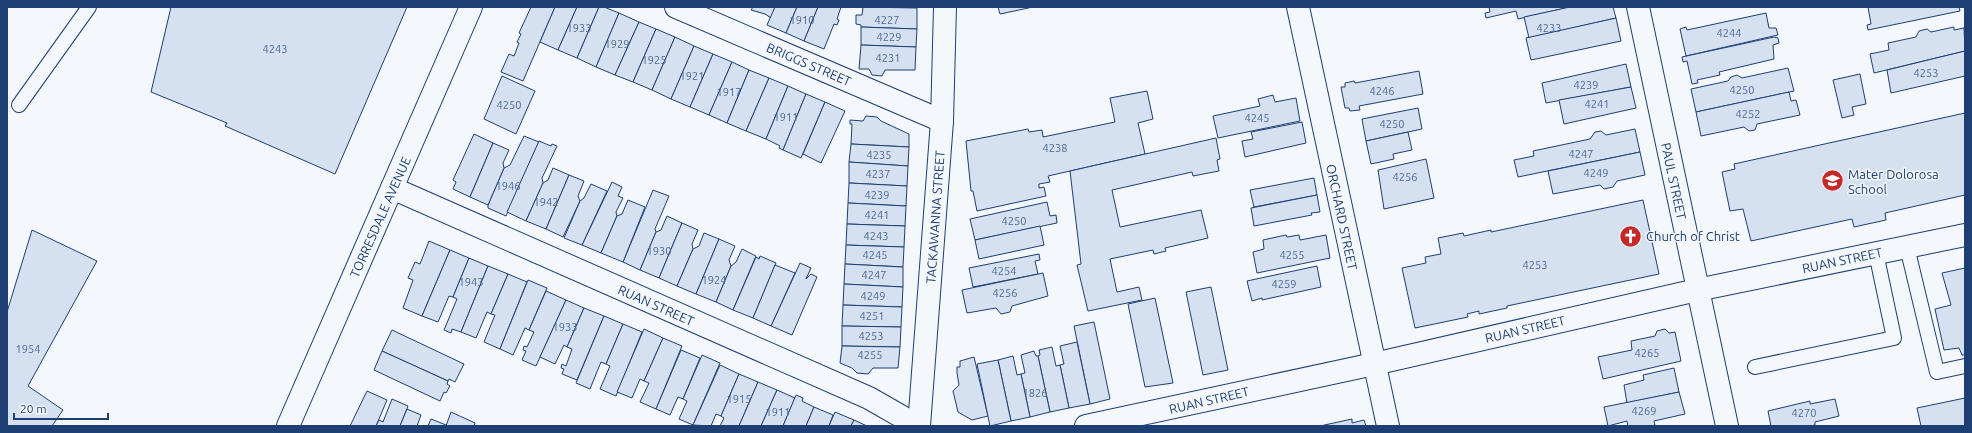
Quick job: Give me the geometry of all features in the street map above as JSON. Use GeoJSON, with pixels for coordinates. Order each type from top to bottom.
{"type":"FeatureCollection","features":[{"type":"Feature","properties":{"kind":"street","name":"TORRESDALE AVENUE"},"geometry":{"type":"LineString","coordinates":[[288,426],[471,7]]}},
{"type":"Feature","properties":{"kind":"street","name":"BRIGGS STREET"},"geometry":{"type":"LineString","coordinates":[[676,7],[942,122]]}},
{"type":"Feature","properties":{"kind":"street","name":"TACKAWANNA STREET"},"geometry":{"type":"LineString","coordinates":[[918,426],[942,122],[945,7]]}},
{"type":"Feature","properties":{"kind":"street","name":"PAUL STREET"},"geometry":{"type":"LineString","coordinates":[[1638,7],[1727,426]]}},
{"type":"Feature","properties":{"kind":"street","name":"ORCHARD STREET"},"geometry":{"type":"LineString","coordinates":[[1303,8],[1374,364],[1388,426]]}},
{"type":"Feature","properties":{"kind":"street","name":"RUAN STREET"},"geometry":{"type":"LineString","coordinates":[[392,188],[869,398],[918,426]]}},
{"type":"Feature","properties":{"kind":"street","name":"RUAN STREET"},"geometry":{"type":"LineString","coordinates":[[1086,426],[1130,422],[1697,290],[1965,235]]}},
{"type":"Feature","properties":{"kind":"lane"},"geometry":{"type":"LineString","coordinates":[[19,104],[89,7]]}},
{"type":"Feature","properties":{"kind":"lane"},"geometry":{"type":"LineString","coordinates":[[1908,247],[1937,372],[1965,366]]}},
{"type":"Feature","properties":{"kind":"lane"},"geometry":{"type":"LineString","coordinates":[[1755,367],[1894,338],[1876,254]]}},
{"type":"Feature","properties":{"kind":"building"},"geometry":{"type":"Polygon","coordinates":[[[171,7],[407,7],[335,174],[225,126],[227,123],[151,92],[171,7]]]}},
{"type":"Feature","properties":{"kind":"building"},"geometry":{"type":"Polygon","coordinates":[[[531,7],[555,7],[523,81],[501,72],[509,54],[514,56],[519,43],[517,42],[521,34],[519,33],[531,7]]]}},
{"type":"Feature","properties":{"kind":"building"},"geometry":{"type":"Polygon","coordinates":[[[555,7],[577,7],[558,50],[540,42],[555,7]]]}},
{"type":"Feature","properties":{"kind":"building"},"geometry":{"type":"Polygon","coordinates":[[[577,7],[599,7],[577,58],[558,50],[577,7]]]}},
{"type":"Feature","properties":{"kind":"building"},"geometry":{"type":"Polygon","coordinates":[[[599,7],[604,7],[619,13],[596,67],[577,58],[599,7]]]}},
{"type":"Feature","properties":{"kind":"building"},"geometry":{"type":"Polygon","coordinates":[[[753,7],[775,7],[771,18],[765,14],[751,10],[753,7]]]}},
{"type":"Feature","properties":{"kind":"building"},"geometry":{"type":"Polygon","coordinates":[[[775,7],[797,7],[786,33],[767,25],[775,7]]]}},
{"type":"Feature","properties":{"kind":"building"},"geometry":{"type":"Polygon","coordinates":[[[797,7],[818,7],[804,41],[786,33],[797,7]]]}},
{"type":"Feature","properties":{"kind":"building"},"geometry":{"type":"Polygon","coordinates":[[[818,7],[841,7],[837,19],[839,20],[837,25],[834,24],[824,49],[804,41],[818,7]]]}},
{"type":"Feature","properties":{"kind":"building"},"geometry":{"type":"Polygon","coordinates":[[[863,7],[917,8],[917,29],[861,27],[861,25],[856,24],[856,15],[862,15],[863,7]]]}},
{"type":"Feature","properties":{"kind":"building"},"geometry":{"type":"Polygon","coordinates":[[[998,7],[1033,7],[1000,14],[998,7]]]}},
{"type":"Feature","properties":{"kind":"building"},"geometry":{"type":"Polygon","coordinates":[[[1489,7],[1570,7],[1518,19],[1516,11],[1486,18],[1485,13],[1490,12],[1489,7]]]}},
{"type":"Feature","properties":{"kind":"building"},"geometry":{"type":"Polygon","coordinates":[[[1570,7],[1613,7],[1616,18],[1529,38],[1524,17],[1570,7]]]}},
{"type":"Feature","properties":{"kind":"building"},"geometry":{"type":"Polygon","coordinates":[[[1868,7],[1959,7],[1960,11],[1868,30],[1867,25],[1871,24],[1868,7]]]}},
{"type":"Feature","properties":{"kind":"building"},"geometry":{"type":"Polygon","coordinates":[[[619,13],[639,22],[615,75],[596,67],[619,13]]]}},
{"type":"Feature","properties":{"kind":"building"},"geometry":{"type":"Polygon","coordinates":[[[1766,13],[1769,28],[1776,28],[1778,35],[1686,56],[1680,29],[1686,27],[1687,30],[1766,13]]]}},
{"type":"Feature","properties":{"kind":"building"},"geometry":{"type":"Polygon","coordinates":[[[1616,18],[1621,41],[1531,60],[1526,38],[1616,18]]]}},
{"type":"Feature","properties":{"kind":"building"},"geometry":{"type":"Polygon","coordinates":[[[639,22],[656,29],[633,82],[615,75],[639,22]]]}},
{"type":"Feature","properties":{"kind":"building"},"geometry":{"type":"Polygon","coordinates":[[[861,27],[917,29],[916,47],[861,45],[861,27]]]}},
{"type":"Feature","properties":{"kind":"building"},"geometry":{"type":"Polygon","coordinates":[[[1954,27],[1954,30],[1964,28],[1965,51],[1874,73],[1870,54],[1889,50],[1888,43],[1916,37],[1919,31],[1927,29],[1931,32],[1954,27]]]}},
{"type":"Feature","properties":{"kind":"building"},"geometry":{"type":"Polygon","coordinates":[[[656,29],[675,37],[652,90],[633,82],[656,29]]]}},
{"type":"Feature","properties":{"kind":"building"},"geometry":{"type":"Polygon","coordinates":[[[675,37],[694,46],[671,99],[652,90],[675,37]]]}},
{"type":"Feature","properties":{"kind":"building"},"geometry":{"type":"Polygon","coordinates":[[[1774,37],[1778,38],[1779,43],[1773,45],[1774,59],[1719,72],[1720,75],[1697,80],[1698,83],[1692,84],[1687,61],[1683,62],[1682,57],[1774,37]]]}},
{"type":"Feature","properties":{"kind":"building"},"geometry":{"type":"Polygon","coordinates":[[[861,45],[916,47],[915,70],[885,70],[882,76],[872,75],[869,69],[859,69],[861,45]]]}},
{"type":"Feature","properties":{"kind":"building"},"geometry":{"type":"Polygon","coordinates":[[[694,46],[713,54],[690,107],[671,99],[694,46]]]}},
{"type":"Feature","properties":{"kind":"building"},"geometry":{"type":"Polygon","coordinates":[[[1965,51],[1965,76],[1891,93],[1887,70],[1965,51]]]}},
{"type":"Feature","properties":{"kind":"building"},"geometry":{"type":"Polygon","coordinates":[[[713,54],[732,62],[709,115],[690,107],[713,54]]]}},
{"type":"Feature","properties":{"kind":"building"},"geometry":{"type":"Polygon","coordinates":[[[732,62],[749,70],[727,123],[709,115],[732,62]]]}},
{"type":"Feature","properties":{"kind":"building"},"geometry":{"type":"Polygon","coordinates":[[[1626,64],[1631,87],[1546,103],[1542,83],[1626,64]]]}},
{"type":"Feature","properties":{"kind":"building"},"geometry":{"type":"Polygon","coordinates":[[[1788,68],[1794,91],[1696,112],[1691,89],[1728,81],[1731,77],[1737,75],[1742,78],[1788,68]]]}},
{"type":"Feature","properties":{"kind":"building"},"geometry":{"type":"Polygon","coordinates":[[[749,70],[769,78],[746,131],[727,123],[749,70]]]}},
{"type":"Feature","properties":{"kind":"building"},"geometry":{"type":"Polygon","coordinates":[[[1419,71],[1423,94],[1359,106],[1360,110],[1350,111],[1349,108],[1345,108],[1341,87],[1345,87],[1345,83],[1354,81],[1355,83],[1419,71]]]}},
{"type":"Feature","properties":{"kind":"building"},"geometry":{"type":"Polygon","coordinates":[[[1860,74],[1866,104],[1852,107],[1854,115],[1842,118],[1833,80],[1860,74]]]}},
{"type":"Feature","properties":{"kind":"building"},"geometry":{"type":"Polygon","coordinates":[[[502,76],[535,91],[516,134],[484,119],[502,76]]]}},
{"type":"Feature","properties":{"kind":"building"},"geometry":{"type":"Polygon","coordinates":[[[769,78],[788,86],[766,139],[746,131],[769,78]]]}},
{"type":"Feature","properties":{"kind":"building"},"geometry":{"type":"Polygon","coordinates":[[[788,86],[806,94],[783,150],[779,148],[780,146],[766,139],[788,86]]]}},
{"type":"Feature","properties":{"kind":"building"},"geometry":{"type":"Polygon","coordinates":[[[1631,87],[1636,108],[1564,124],[1559,100],[1631,87]]]}},
{"type":"Feature","properties":{"kind":"building"},"geometry":{"type":"Polygon","coordinates":[[[1147,91],[1153,119],[1138,123],[1145,154],[1048,176],[1050,182],[1039,184],[1039,188],[1044,187],[1046,196],[977,211],[973,191],[971,191],[966,141],[1028,129],[1029,132],[1042,130],[1043,137],[1115,122],[1110,98],[1147,91]]]}},
{"type":"Feature","properties":{"kind":"building"},"geometry":{"type":"Polygon","coordinates":[[[1789,92],[1791,101],[1796,100],[1800,115],[1757,124],[1755,130],[1749,131],[1744,127],[1701,136],[1696,112],[1789,92]]]}},
{"type":"Feature","properties":{"kind":"building"},"geometry":{"type":"Polygon","coordinates":[[[806,94],[825,102],[801,158],[783,150],[806,94]]]}},
{"type":"Feature","properties":{"kind":"building"},"geometry":{"type":"Polygon","coordinates":[[[1273,95],[1275,102],[1296,98],[1300,121],[1218,138],[1213,116],[1260,106],[1258,99],[1273,95]]]}},
{"type":"Feature","properties":{"kind":"building"},"geometry":{"type":"Polygon","coordinates":[[[825,102],[845,111],[821,163],[803,154],[825,102]]]}},
{"type":"Feature","properties":{"kind":"building"},"geometry":{"type":"Polygon","coordinates":[[[1418,108],[1422,129],[1366,141],[1362,119],[1418,108]]]}},
{"type":"Feature","properties":{"kind":"building"},"geometry":{"type":"Polygon","coordinates":[[[1965,113],[1965,195],[1885,213],[1886,220],[1854,227],[1852,219],[1751,241],[1743,209],[1730,211],[1722,172],[1735,169],[1734,164],[1965,113]]]}},
{"type":"Feature","properties":{"kind":"building"},"geometry":{"type":"Polygon","coordinates":[[[866,116],[877,117],[881,121],[909,134],[909,147],[851,144],[852,124],[850,124],[850,120],[863,121],[866,116]]]}},
{"type":"Feature","properties":{"kind":"building"},"geometry":{"type":"Polygon","coordinates":[[[1302,122],[1306,143],[1245,157],[1242,141],[1253,139],[1251,132],[1302,122]]]}},
{"type":"Feature","properties":{"kind":"building"},"geometry":{"type":"Polygon","coordinates":[[[1635,129],[1640,152],[1518,177],[1514,160],[1534,156],[1533,151],[1590,139],[1595,132],[1601,131],[1606,135],[1635,129]]]}},
{"type":"Feature","properties":{"kind":"building"},"geometry":{"type":"Polygon","coordinates":[[[1408,132],[1412,150],[1393,154],[1394,159],[1371,164],[1366,141],[1408,132]]]}},
{"type":"Feature","properties":{"kind":"building"},"geometry":{"type":"Polygon","coordinates":[[[474,134],[493,143],[470,197],[453,189],[456,182],[453,180],[474,134]]]}},
{"type":"Feature","properties":{"kind":"building"},"geometry":{"type":"Polygon","coordinates":[[[524,136],[539,142],[506,216],[488,208],[488,205],[504,168],[510,165],[524,136]]]}},
{"type":"Feature","properties":{"kind":"building"},"geometry":{"type":"Polygon","coordinates":[[[1216,138],[1220,159],[1217,160],[1219,171],[1193,176],[1192,172],[1112,190],[1120,227],[1201,210],[1208,238],[1165,248],[1166,251],[1154,254],[1153,250],[1110,259],[1117,292],[1139,287],[1142,300],[1088,311],[1077,265],[1081,264],[1070,171],[1216,138]]]}},
{"type":"Feature","properties":{"kind":"building"},"geometry":{"type":"Polygon","coordinates":[[[539,141],[551,146],[552,144],[557,146],[542,178],[543,183],[526,221],[507,212],[539,141]]]}},
{"type":"Feature","properties":{"kind":"building"},"geometry":{"type":"Polygon","coordinates":[[[493,143],[509,150],[503,163],[504,168],[488,205],[470,197],[493,143]]]}},
{"type":"Feature","properties":{"kind":"building"},"geometry":{"type":"Polygon","coordinates":[[[851,144],[909,147],[908,166],[849,162],[851,144]]]}},
{"type":"Feature","properties":{"kind":"building"},"geometry":{"type":"Polygon","coordinates":[[[1640,152],[1645,175],[1617,181],[1613,187],[1604,189],[1600,185],[1553,194],[1548,171],[1640,152]]]}},
{"type":"Feature","properties":{"kind":"building"},"geometry":{"type":"Polygon","coordinates":[[[1426,159],[1434,198],[1384,209],[1378,170],[1426,159]]]}},
{"type":"Feature","properties":{"kind":"building"},"geometry":{"type":"Polygon","coordinates":[[[849,162],[908,166],[907,186],[849,183],[849,162]]]}},
{"type":"Feature","properties":{"kind":"building"},"geometry":{"type":"Polygon","coordinates":[[[553,168],[569,175],[546,229],[526,221],[543,183],[548,180],[553,168]]]}},
{"type":"Feature","properties":{"kind":"building"},"geometry":{"type":"Polygon","coordinates":[[[569,175],[584,181],[578,196],[580,201],[563,237],[546,229],[569,175]]]}},
{"type":"Feature","properties":{"kind":"building"},"geometry":{"type":"Polygon","coordinates":[[[1314,178],[1317,195],[1254,207],[1250,190],[1314,178]]]}},
{"type":"Feature","properties":{"kind":"building"},"geometry":{"type":"Polygon","coordinates":[[[612,182],[622,187],[618,196],[623,198],[616,212],[617,216],[601,253],[582,245],[612,182]]]}},
{"type":"Feature","properties":{"kind":"building"},"geometry":{"type":"Polygon","coordinates":[[[849,183],[907,186],[906,206],[848,203],[849,183]]]}},
{"type":"Feature","properties":{"kind":"building"},"geometry":{"type":"Polygon","coordinates":[[[591,184],[607,191],[582,245],[564,238],[580,201],[584,198],[591,184]]]}},
{"type":"Feature","properties":{"kind":"building"},"geometry":{"type":"Polygon","coordinates":[[[653,190],[669,196],[640,270],[623,262],[653,190]]]}},
{"type":"Feature","properties":{"kind":"building"},"geometry":{"type":"Polygon","coordinates":[[[1317,195],[1320,212],[1311,213],[1312,215],[1254,226],[1251,208],[1317,195]]]}},
{"type":"Feature","properties":{"kind":"building"},"geometry":{"type":"Polygon","coordinates":[[[628,200],[645,207],[623,262],[601,253],[617,216],[622,214],[628,200]]]}},
{"type":"Feature","properties":{"kind":"building"},"geometry":{"type":"Polygon","coordinates":[[[1643,200],[1659,274],[1507,306],[1507,308],[1479,314],[1479,311],[1467,314],[1468,317],[1415,328],[1402,268],[1426,263],[1425,257],[1441,254],[1438,238],[1463,233],[1464,236],[1491,230],[1491,232],[1643,200]]]}},
{"type":"Feature","properties":{"kind":"building"},"geometry":{"type":"Polygon","coordinates":[[[1047,202],[1050,216],[1056,215],[1057,223],[975,240],[970,219],[1047,202]]]}},
{"type":"Feature","properties":{"kind":"building"},"geometry":{"type":"Polygon","coordinates":[[[848,203],[906,206],[905,226],[847,224],[848,203]]]}},
{"type":"Feature","properties":{"kind":"building"},"geometry":{"type":"Polygon","coordinates":[[[667,216],[682,223],[659,278],[640,270],[656,232],[661,230],[667,216]]]}},
{"type":"Feature","properties":{"kind":"building"},"geometry":{"type":"Polygon","coordinates":[[[682,223],[698,230],[692,244],[693,249],[677,286],[659,278],[682,223]]]}},
{"type":"Feature","properties":{"kind":"building"},"geometry":{"type":"Polygon","coordinates":[[[847,224],[905,226],[904,247],[846,245],[847,224]]]}},
{"type":"Feature","properties":{"kind":"building"},"geometry":{"type":"Polygon","coordinates":[[[1040,226],[1044,245],[979,259],[975,240],[1040,226]]]}},
{"type":"Feature","properties":{"kind":"building"},"geometry":{"type":"Polygon","coordinates":[[[32,230],[97,261],[28,386],[63,410],[52,426],[7,426],[7,312],[32,230]]]}},
{"type":"Feature","properties":{"kind":"building"},"geometry":{"type":"Polygon","coordinates":[[[704,233],[719,239],[696,294],[677,286],[693,249],[699,246],[704,233]]]}},
{"type":"Feature","properties":{"kind":"building"},"geometry":{"type":"Polygon","coordinates":[[[1286,235],[1287,237],[1299,235],[1300,240],[1326,235],[1330,258],[1257,273],[1253,252],[1264,249],[1263,240],[1286,235]]]}},
{"type":"Feature","properties":{"kind":"building"},"geometry":{"type":"Polygon","coordinates":[[[719,239],[735,246],[729,260],[731,266],[716,302],[696,294],[719,239]]]}},
{"type":"Feature","properties":{"kind":"building"},"geometry":{"type":"Polygon","coordinates":[[[429,241],[450,250],[422,316],[403,308],[413,280],[408,278],[415,262],[420,264],[429,241]]]}},
{"type":"Feature","properties":{"kind":"building"},"geometry":{"type":"Polygon","coordinates":[[[846,245],[904,247],[903,267],[845,264],[846,245]]]}},
{"type":"Feature","properties":{"kind":"building"},"geometry":{"type":"Polygon","coordinates":[[[742,249],[756,256],[733,310],[716,302],[731,266],[736,262],[742,249]]]}},
{"type":"Feature","properties":{"kind":"building"},"geometry":{"type":"Polygon","coordinates":[[[450,250],[469,258],[453,297],[449,296],[438,322],[422,316],[450,250]]]}},
{"type":"Feature","properties":{"kind":"building"},"geometry":{"type":"Polygon","coordinates":[[[1039,254],[1040,260],[1035,261],[1038,274],[973,287],[969,268],[1039,254]]]}},
{"type":"Feature","properties":{"kind":"building"},"geometry":{"type":"Polygon","coordinates":[[[760,256],[776,263],[753,318],[733,310],[756,257],[759,259],[760,256]]]}},
{"type":"Feature","properties":{"kind":"building"},"geometry":{"type":"Polygon","coordinates":[[[469,258],[488,266],[461,332],[452,329],[451,333],[444,330],[457,299],[453,297],[469,258]]]}},
{"type":"Feature","properties":{"kind":"building"},"geometry":{"type":"Polygon","coordinates":[[[800,263],[811,268],[806,279],[811,274],[817,277],[792,335],[771,326],[800,263]]]}},
{"type":"Feature","properties":{"kind":"building"},"geometry":{"type":"Polygon","coordinates":[[[845,264],[903,267],[903,287],[844,284],[845,264]]]}},
{"type":"Feature","properties":{"kind":"building"},"geometry":{"type":"Polygon","coordinates":[[[775,265],[795,273],[771,326],[753,318],[775,265]]]}},
{"type":"Feature","properties":{"kind":"building"},"geometry":{"type":"Polygon","coordinates":[[[488,266],[508,274],[491,314],[487,312],[476,338],[461,332],[488,266]]]}},
{"type":"Feature","properties":{"kind":"building"},"geometry":{"type":"Polygon","coordinates":[[[1317,266],[1321,287],[1252,301],[1247,281],[1317,266]]]}},
{"type":"Feature","properties":{"kind":"building"},"geometry":{"type":"Polygon","coordinates":[[[1965,268],[1965,355],[1962,355],[1959,348],[1944,350],[1935,309],[1951,305],[1942,273],[1965,268]]]}},
{"type":"Feature","properties":{"kind":"building"},"geometry":{"type":"Polygon","coordinates":[[[1043,273],[1048,296],[1012,306],[1010,312],[1001,314],[996,308],[967,313],[962,290],[1043,273]]]}},
{"type":"Feature","properties":{"kind":"building"},"geometry":{"type":"Polygon","coordinates":[[[508,274],[527,282],[500,349],[484,342],[495,315],[491,314],[508,274]]]}},
{"type":"Feature","properties":{"kind":"building"},"geometry":{"type":"Polygon","coordinates":[[[528,280],[547,288],[529,330],[525,328],[513,355],[500,349],[528,280]]]}},
{"type":"Feature","properties":{"kind":"building"},"geometry":{"type":"Polygon","coordinates":[[[844,284],[903,287],[902,307],[843,305],[844,284]]]}},
{"type":"Feature","properties":{"kind":"building"},"geometry":{"type":"Polygon","coordinates":[[[1211,287],[1228,370],[1203,375],[1186,292],[1211,287]]]}},
{"type":"Feature","properties":{"kind":"building"},"geometry":{"type":"Polygon","coordinates":[[[546,291],[566,300],[536,366],[522,360],[526,351],[523,350],[524,346],[527,347],[534,332],[529,330],[546,291]]]}},
{"type":"Feature","properties":{"kind":"building"},"geometry":{"type":"Polygon","coordinates":[[[1155,298],[1173,383],[1145,387],[1128,304],[1155,298]]]}},
{"type":"Feature","properties":{"kind":"building"},"geometry":{"type":"Polygon","coordinates":[[[566,300],[584,308],[567,347],[564,345],[555,364],[540,357],[566,300]]]}},
{"type":"Feature","properties":{"kind":"building"},"geometry":{"type":"Polygon","coordinates":[[[843,305],[902,307],[901,327],[842,326],[843,305]]]}},
{"type":"Feature","properties":{"kind":"building"},"geometry":{"type":"Polygon","coordinates":[[[584,308],[604,316],[577,380],[562,374],[564,369],[561,368],[562,364],[566,366],[572,349],[567,347],[584,308]]]}},
{"type":"Feature","properties":{"kind":"building"},"geometry":{"type":"Polygon","coordinates":[[[604,316],[623,324],[606,364],[601,362],[590,389],[576,383],[604,316]]]}},
{"type":"Feature","properties":{"kind":"building"},"geometry":{"type":"Polygon","coordinates":[[[1094,322],[1110,399],[1090,404],[1074,326],[1094,322]]]}},
{"type":"Feature","properties":{"kind":"building"},"geometry":{"type":"Polygon","coordinates":[[[623,324],[642,332],[616,396],[600,389],[610,366],[606,364],[623,324]]]}},
{"type":"Feature","properties":{"kind":"building"},"geometry":{"type":"Polygon","coordinates":[[[842,326],[901,327],[900,347],[842,346],[842,326]]]}},
{"type":"Feature","properties":{"kind":"building"},"geometry":{"type":"Polygon","coordinates":[[[644,329],[663,338],[644,381],[640,379],[632,398],[617,392],[644,329]]]}},
{"type":"Feature","properties":{"kind":"building"},"geometry":{"type":"Polygon","coordinates":[[[1665,329],[1669,333],[1675,332],[1681,361],[1603,379],[1598,357],[1632,350],[1631,341],[1655,336],[1657,331],[1665,329]]]}},
{"type":"Feature","properties":{"kind":"building"},"geometry":{"type":"Polygon","coordinates":[[[392,330],[464,364],[455,382],[449,379],[448,381],[382,351],[392,330]]]}},
{"type":"Feature","properties":{"kind":"building"},"geometry":{"type":"Polygon","coordinates":[[[663,338],[682,346],[656,409],[640,402],[649,383],[644,381],[663,338]]]}},
{"type":"Feature","properties":{"kind":"building"},"geometry":{"type":"Polygon","coordinates":[[[1077,342],[1090,404],[1069,408],[1060,365],[1064,364],[1060,346],[1077,342]]]}},
{"type":"Feature","properties":{"kind":"building"},"geometry":{"type":"Polygon","coordinates":[[[842,346],[900,347],[898,368],[873,368],[868,374],[857,373],[852,368],[840,363],[842,346]]]}},
{"type":"Feature","properties":{"kind":"building"},"geometry":{"type":"Polygon","coordinates":[[[1052,347],[1056,366],[1060,365],[1069,408],[1050,412],[1038,356],[1040,355],[1039,350],[1052,347]]]}},
{"type":"Feature","properties":{"kind":"building"},"geometry":{"type":"Polygon","coordinates":[[[681,350],[700,358],[683,399],[678,397],[670,415],[656,409],[681,350]]]}},
{"type":"Feature","properties":{"kind":"building"},"geometry":{"type":"Polygon","coordinates":[[[382,351],[448,381],[447,384],[450,386],[446,393],[444,392],[440,401],[374,370],[382,351]]]}},
{"type":"Feature","properties":{"kind":"building"},"geometry":{"type":"Polygon","coordinates":[[[1034,351],[1036,356],[1038,356],[1050,412],[1030,417],[1021,374],[1025,373],[1021,355],[1034,351]]]}},
{"type":"Feature","properties":{"kind":"building"},"geometry":{"type":"Polygon","coordinates":[[[702,355],[720,363],[693,425],[679,419],[687,401],[683,399],[702,355]]]}},
{"type":"Feature","properties":{"kind":"building"},"geometry":{"type":"Polygon","coordinates":[[[1013,356],[1017,375],[1021,374],[1030,417],[1011,421],[998,360],[1013,356]]]}},
{"type":"Feature","properties":{"kind":"building"},"geometry":{"type":"Polygon","coordinates":[[[974,357],[988,416],[972,420],[958,412],[953,391],[959,385],[957,367],[960,367],[960,361],[974,357]]]}},
{"type":"Feature","properties":{"kind":"building"},"geometry":{"type":"Polygon","coordinates":[[[998,360],[1011,421],[990,426],[977,364],[998,360]]]}},
{"type":"Feature","properties":{"kind":"building"},"geometry":{"type":"Polygon","coordinates":[[[720,365],[739,374],[721,416],[716,414],[711,426],[693,425],[720,365]]]}},
{"type":"Feature","properties":{"kind":"building"},"geometry":{"type":"Polygon","coordinates":[[[1674,368],[1679,392],[1627,403],[1624,385],[1644,380],[1643,375],[1674,368]]]}},
{"type":"Feature","properties":{"kind":"building"},"geometry":{"type":"Polygon","coordinates":[[[739,374],[758,382],[739,426],[720,426],[724,418],[721,416],[739,374]]]}},
{"type":"Feature","properties":{"kind":"building"},"geometry":{"type":"Polygon","coordinates":[[[758,382],[777,390],[761,426],[739,426],[758,382]]]}},
{"type":"Feature","properties":{"kind":"building"},"geometry":{"type":"Polygon","coordinates":[[[777,390],[795,398],[783,426],[761,426],[777,390]]]}},
{"type":"Feature","properties":{"kind":"building"},"geometry":{"type":"Polygon","coordinates":[[[367,391],[387,400],[376,426],[350,426],[367,391]]]}},
{"type":"Feature","properties":{"kind":"building"},"geometry":{"type":"Polygon","coordinates":[[[1679,392],[1685,414],[1654,421],[1655,425],[1651,426],[1628,426],[1627,421],[1608,426],[1604,407],[1679,392]]]}},
{"type":"Feature","properties":{"kind":"building"},"geometry":{"type":"Polygon","coordinates":[[[796,395],[803,398],[802,401],[814,407],[806,426],[783,426],[796,395]]]}},
{"type":"Feature","properties":{"kind":"building"},"geometry":{"type":"Polygon","coordinates":[[[1965,398],[1965,426],[1921,426],[1917,408],[1965,398]]]}},
{"type":"Feature","properties":{"kind":"building"},"geometry":{"type":"Polygon","coordinates":[[[392,399],[408,406],[400,426],[376,426],[379,420],[383,422],[392,399]]]}},
{"type":"Feature","properties":{"kind":"building"},"geometry":{"type":"Polygon","coordinates":[[[1835,399],[1839,416],[1815,422],[1815,425],[1810,426],[1771,426],[1768,411],[1810,401],[1810,404],[1835,399]]]}},
{"type":"Feature","properties":{"kind":"building"},"geometry":{"type":"Polygon","coordinates":[[[814,407],[833,415],[829,426],[806,426],[814,407]]]}},
{"type":"Feature","properties":{"kind":"building"},"geometry":{"type":"Polygon","coordinates":[[[407,409],[421,415],[417,426],[400,426],[407,409]]]}},
{"type":"Feature","properties":{"kind":"building"},"geometry":{"type":"Polygon","coordinates":[[[451,412],[475,423],[474,426],[446,426],[451,412]]]}},
{"type":"Feature","properties":{"kind":"building"},"geometry":{"type":"Polygon","coordinates":[[[835,412],[854,420],[851,426],[829,426],[835,412]]]}},
{"type":"Feature","properties":{"kind":"building"},"geometry":{"type":"Polygon","coordinates":[[[431,419],[446,425],[446,426],[428,426],[431,419]]]}},
{"type":"Feature","properties":{"kind":"building"},"geometry":{"type":"Polygon","coordinates":[[[1352,419],[1352,423],[1364,420],[1366,426],[1320,426],[1352,419]]]}},
{"type":"Feature","properties":{"kind":"building"},"geometry":{"type":"Polygon","coordinates":[[[854,420],[867,426],[851,426],[854,420]]]}},
{"type":"Feature","properties":{"kind":"place","name":"Mater Dolorosa School"},"geometry":{"type":"Point","coordinates":[1832,181]}},
{"type":"Feature","properties":{"kind":"place","name":"Church of Christ"},"geometry":{"type":"Point","coordinates":[1631,236]}}]}
